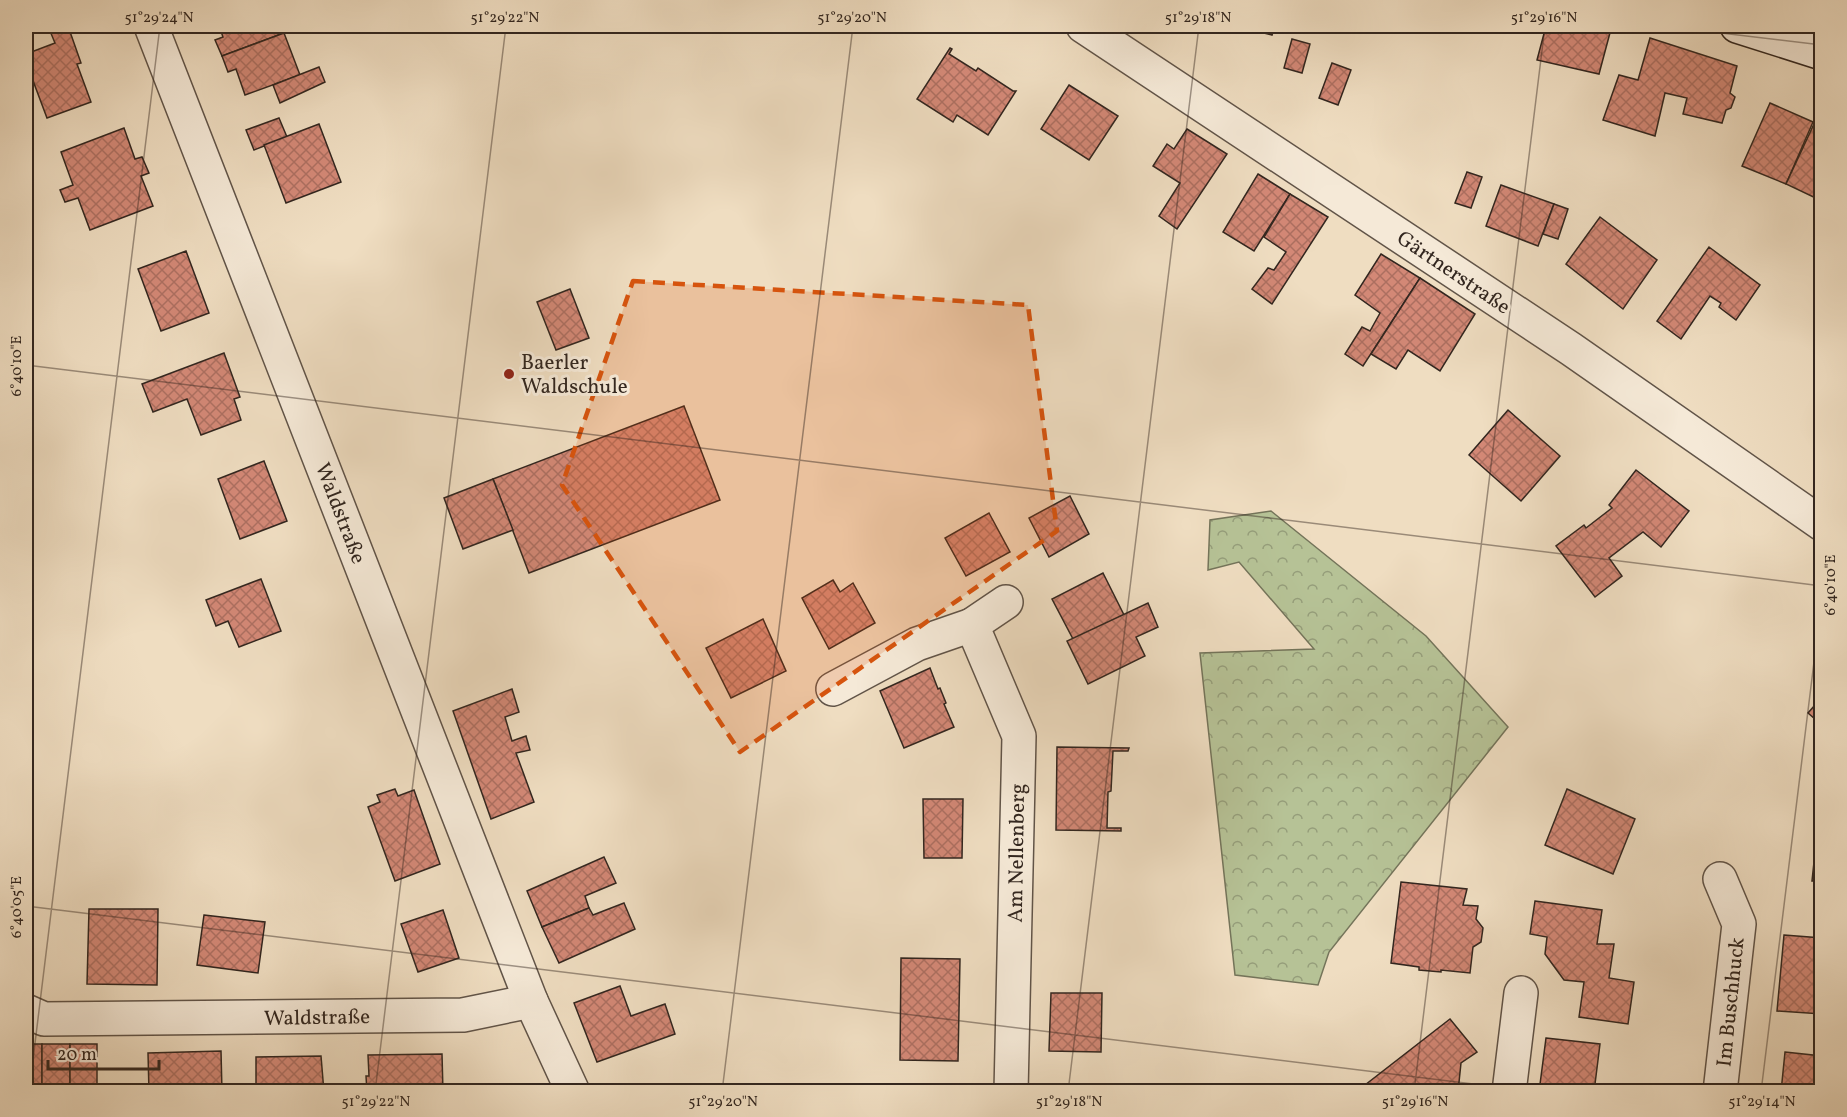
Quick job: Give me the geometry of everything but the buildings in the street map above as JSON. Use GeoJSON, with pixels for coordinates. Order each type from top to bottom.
{"type":"FeatureCollection","features":[{"type":"Feature","properties":{"kind":"street","name":"Waldstraße"},"geometry":{"type":"LineString","coordinates":[[151,26],[531,1001],[573,1092]]}},
{"type":"Feature","properties":{"kind":"street","name":"Gärtnerstraße"},"geometry":{"type":"LineString","coordinates":[[1083,26],[1571,349],[1821,524]]}},
{"type":"Feature","properties":{"kind":"street"},"geometry":{"type":"LineString","coordinates":[[1737,26],[1821,53]]}},
{"type":"Feature","properties":{"kind":"street"},"geometry":{"type":"LineString","coordinates":[[833,689],[917,644],[972,625],[1006,602]]}},
{"type":"Feature","properties":{"kind":"street","name":"Am Nellenberg"},"geometry":{"type":"LineString","coordinates":[[972,625],[1019,736],[1011,1092]]}},
{"type":"Feature","properties":{"kind":"street","name":"Im Buschhuck"},"geometry":{"type":"LineString","coordinates":[[1720,879],[1739,924],[1720,1092]]}},
{"type":"Feature","properties":{"kind":"street"},"geometry":{"type":"LineString","coordinates":[[1509,1092],[1521,993]]}},
{"type":"Feature","properties":{"kind":"street","name":"Waldstraße"},"geometry":{"type":"LineString","coordinates":[[26,1011],[44,1019],[463,1015],[531,1001]]}},
{"type":"Feature","properties":{"kind":"highlighted area"},"geometry":{"type":"Polygon","coordinates":[[[633,281],[1028,305],[1057,531],[740,752],[562,485],[633,281]]]}},
{"type":"Feature","properties":{"kind":"green space"},"geometry":{"type":"Polygon","coordinates":[[[1271,511],[1426,636],[1508,727],[1329,952],[1318,985],[1235,975],[1200,653],[1314,649],[1239,562],[1208,570],[1210,520],[1271,511]]]}},
{"type":"Feature","properties":{"kind":"place","name":"Baerler Waldschule"},"geometry":{"type":"Point","coordinates":[509,374]}}]}
